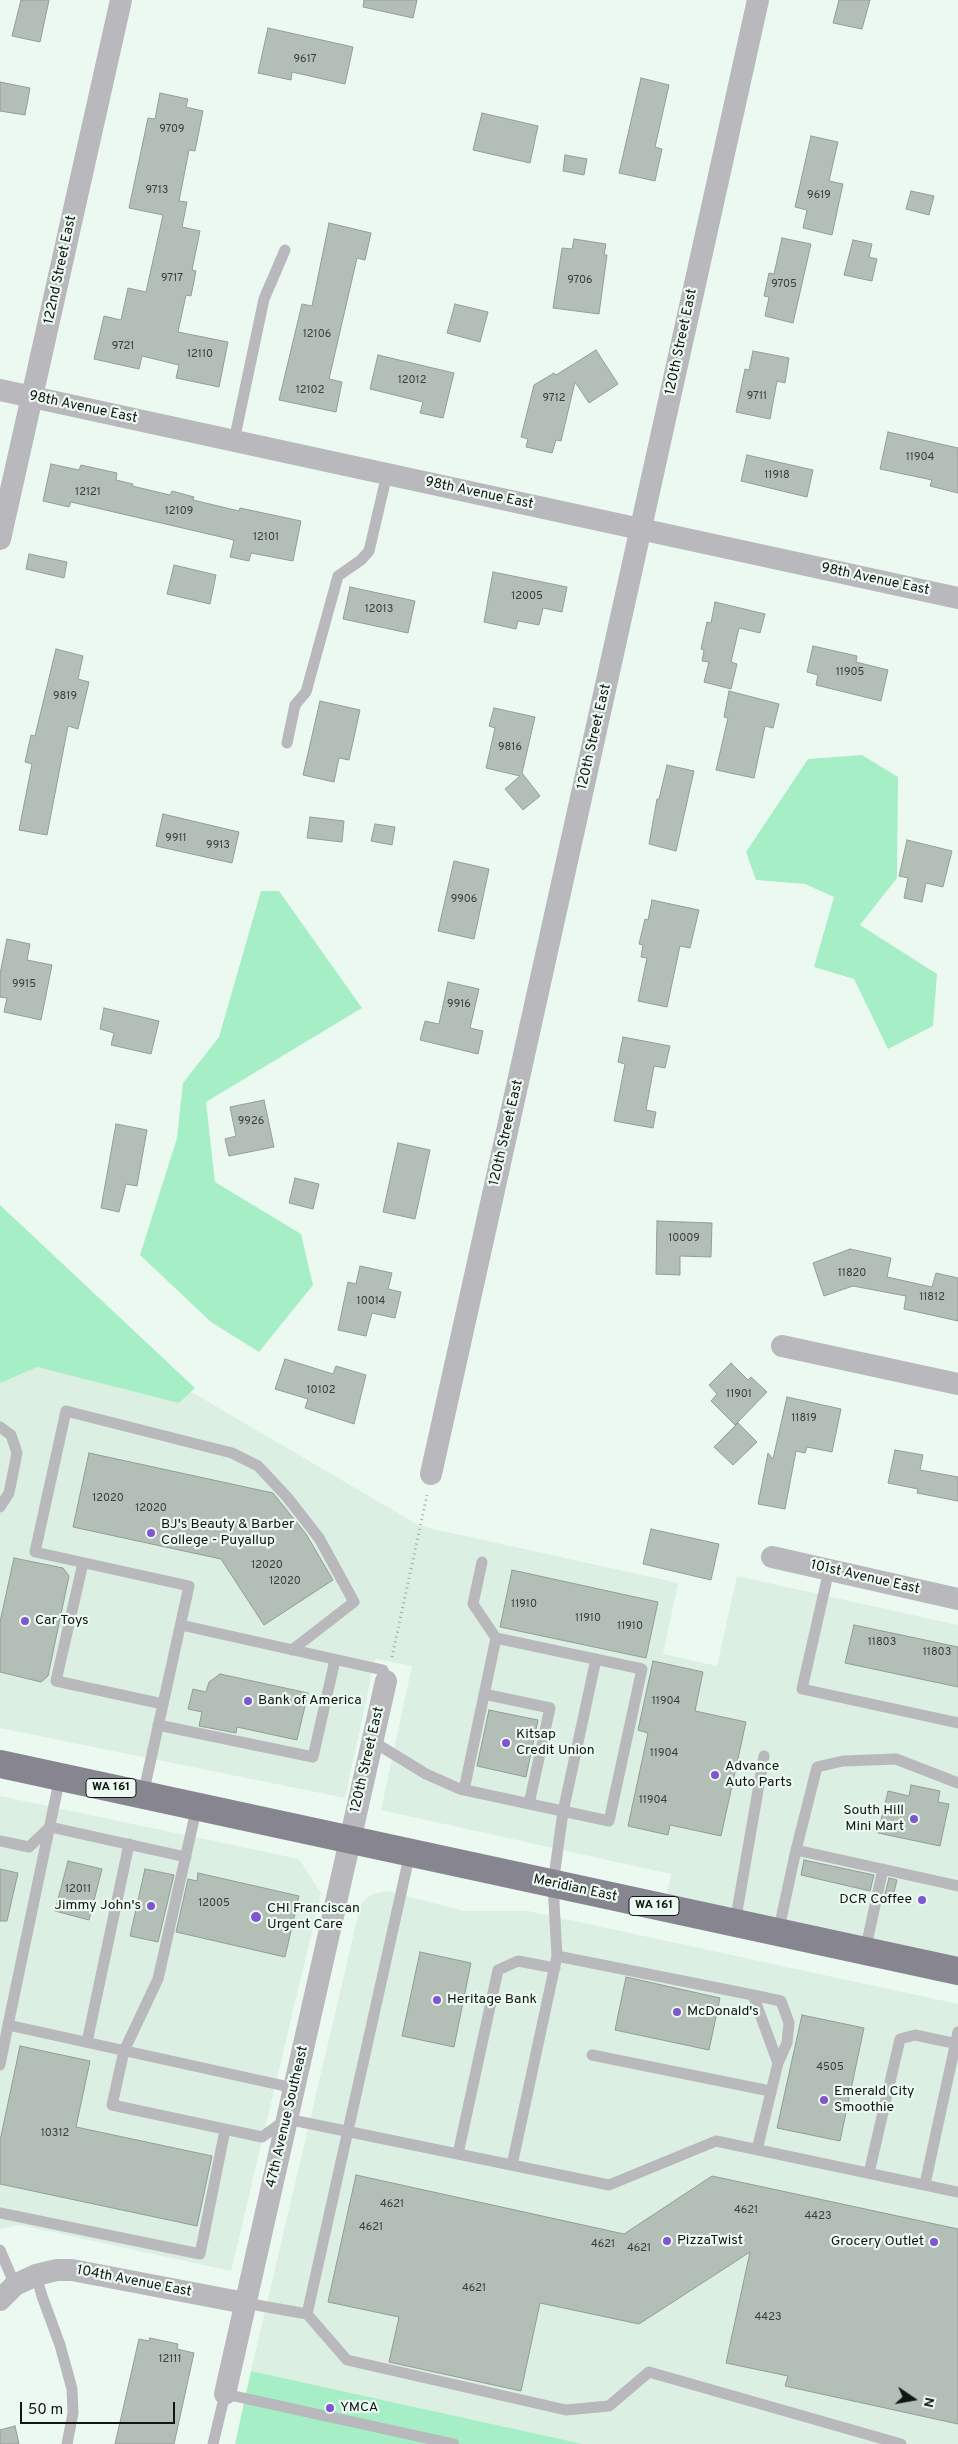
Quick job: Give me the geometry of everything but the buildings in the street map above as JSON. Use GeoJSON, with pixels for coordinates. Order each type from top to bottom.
{"type":"FeatureCollection","features":[{"type":"Feature","properties":{"kind":"main road","name":"WA 161"},"geometry":{"type":"LineString","coordinates":[[0,1764],[209,1809]]}},
{"type":"Feature","properties":{"kind":"main road","name":"Meridian East"},"geometry":{"type":"LineString","coordinates":[[209,1809],[958,1971]]}},
{"type":"Feature","properties":{"kind":"street","name":"122nd Street East"},"geometry":{"type":"LineString","coordinates":[[0,538],[121,0]]}},
{"type":"Feature","properties":{"kind":"street","name":"120th Street East"},"geometry":{"type":"LineString","coordinates":[[431,1474],[758,0]]}},
{"type":"Feature","properties":{"kind":"street","name":"98th Avenue East"},"geometry":{"type":"LineString","coordinates":[[0,390],[958,598]]}},
{"type":"Feature","properties":{"kind":"street"},"geometry":{"type":"LineString","coordinates":[[782,1346],[958,1384]]}},
{"type":"Feature","properties":{"kind":"street","name":"101st Avenue East"},"geometry":{"type":"LineString","coordinates":[[772,1557],[958,1599]]}},
{"type":"Feature","properties":{"kind":"street","name":"120th Street East"},"geometry":{"type":"LineString","coordinates":[[350,1840],[386,1681]]}},
{"type":"Feature","properties":{"kind":"street","name":"47th Avenue Southeast"},"geometry":{"type":"LineString","coordinates":[[225,2394],[350,1840]]}},
{"type":"Feature","properties":{"kind":"street","name":"104th Avenue East"},"geometry":{"type":"LineString","coordinates":[[7,2292],[36,2275],[57,2270],[72,2270],[245,2303]]}},
{"type":"Feature","properties":{"kind":"lane"},"geometry":{"type":"LineString","coordinates":[[234,441],[264,299],[285,250]]}},
{"type":"Feature","properties":{"kind":"lane"},"geometry":{"type":"LineString","coordinates":[[287,743],[295,705],[306,692],[338,576],[361,560],[369,551],[387,474]]}},
{"type":"Feature","properties":{"kind":"lane"},"geometry":{"type":"LineString","coordinates":[[143,1795],[189,1586],[35,1552],[66,1411],[232,1453],[258,1466],[287,1497],[319,1538],[354,1602],[292,1650]]}},
{"type":"Feature","properties":{"kind":"lane"},"geometry":{"type":"LineString","coordinates":[[0,1427],[11,1435],[17,1453],[9,1494],[0,1507]]}},
{"type":"Feature","properties":{"kind":"lane"},"geometry":{"type":"LineString","coordinates":[[372,1741],[426,1774],[464,1790],[610,1821],[642,1669],[496,1638],[473,1604],[482,1562]]}},
{"type":"Feature","properties":{"kind":"lane"},"geometry":{"type":"LineString","coordinates":[[83,1563],[56,1681],[163,1704]]}},
{"type":"Feature","properties":{"kind":"lane"},"geometry":{"type":"LineString","coordinates":[[829,1570],[802,1689],[958,1723]]}},
{"type":"Feature","properties":{"kind":"lane"},"geometry":{"type":"LineString","coordinates":[[181,1626],[383,1670],[386,1681]]}},
{"type":"Feature","properties":{"kind":"lane"},"geometry":{"type":"LineString","coordinates":[[464,1790],[496,1638]]}},
{"type":"Feature","properties":{"kind":"lane"},"geometry":{"type":"LineString","coordinates":[[512,2165],[557,1956],[553,1884],[563,1812],[596,1659]]}},
{"type":"Feature","properties":{"kind":"lane"},"geometry":{"type":"LineString","coordinates":[[158,1725],[314,1758],[335,1660]]}},
{"type":"Feature","properties":{"kind":"lane"},"geometry":{"type":"LineString","coordinates":[[484,1694],[550,1708],[529,1804]]}},
{"type":"Feature","properties":{"kind":"lane"},"geometry":{"type":"LineString","coordinates":[[735,1923],[764,1756]]}},
{"type":"Feature","properties":{"kind":"lane"},"geometry":{"type":"LineString","coordinates":[[778,1932],[796,1850],[818,1767],[843,1761],[896,1759],[958,1782]]}},
{"type":"Feature","properties":{"kind":"lane"},"geometry":{"type":"LineString","coordinates":[[0,2065],[60,1777]]}},
{"type":"Feature","properties":{"kind":"lane"},"geometry":{"type":"LineString","coordinates":[[209,1809],[186,1857],[158,1979],[124,2050],[112,2105],[262,2137],[287,2119],[609,2185],[716,2141],[958,2192]]}},
{"type":"Feature","properties":{"kind":"lane"},"geometry":{"type":"LineString","coordinates":[[0,1841],[29,1847],[50,1827]]}},
{"type":"Feature","properties":{"kind":"lane"},"geometry":{"type":"LineString","coordinates":[[50,1827],[186,1857]]}},
{"type":"Feature","properties":{"kind":"lane"},"geometry":{"type":"LineString","coordinates":[[87,2042],[129,1844]]}},
{"type":"Feature","properties":{"kind":"lane"},"geometry":{"type":"LineString","coordinates":[[796,1850],[958,1886]]}},
{"type":"Feature","properties":{"kind":"lane"},"geometry":{"type":"LineString","coordinates":[[307,2314],[410,1853]]}},
{"type":"Feature","properties":{"kind":"lane"},"geometry":{"type":"LineString","coordinates":[[865,1951],[883,1869]]}},
{"type":"Feature","properties":{"kind":"lane"},"geometry":{"type":"LineString","coordinates":[[557,1956],[781,2001],[789,2023],[787,2043],[778,2063],[757,2150]]}},
{"type":"Feature","properties":{"kind":"lane"},"geometry":{"type":"LineString","coordinates":[[458,2154],[498,1970],[518,1960],[555,1968]]}},
{"type":"Feature","properties":{"kind":"lane"},"geometry":{"type":"LineString","coordinates":[[752,1995],[778,2063]]}},
{"type":"Feature","properties":{"kind":"lane"},"geometry":{"type":"LineString","coordinates":[[8,2025],[294,2088]]}},
{"type":"Feature","properties":{"kind":"lane"},"geometry":{"type":"LineString","coordinates":[[869,2173],[900,2039],[915,2035],[957,2040],[925,2184]]}},
{"type":"Feature","properties":{"kind":"lane"},"geometry":{"type":"LineString","coordinates":[[592,2055],[770,2092]]}},
{"type":"Feature","properties":{"kind":"lane"},"geometry":{"type":"LineString","coordinates":[[0,2213],[200,2254],[225,2130]]}},
{"type":"Feature","properties":{"kind":"lane"},"geometry":{"type":"LineString","coordinates":[[0,2250],[7,2292]]}},
{"type":"Feature","properties":{"kind":"lane"},"geometry":{"type":"LineString","coordinates":[[36,2275],[60,2345],[72,2389],[73,2412],[68,2444]]}},
{"type":"Feature","properties":{"kind":"lane"},"geometry":{"type":"LineString","coordinates":[[245,2303],[307,2314],[347,2360],[566,2410],[609,2406],[648,2372],[901,2444]]}},
{"type":"Feature","properties":{"kind":"lane"},"geometry":{"type":"LineString","coordinates":[[213,2444],[225,2394],[454,2444]]}},
{"type":"Feature","properties":{"kind":"path"},"geometry":{"type":"LineString","coordinates":[[386,1681],[431,1474]]}},
{"type":"Feature","properties":{"kind":"shaded area"},"geometry":{"type":"Polygon","coordinates":[[[0,1337],[142,1363],[420,1526],[678,1583],[663,1654],[717,1666],[737,1576],[958,1625],[958,1971],[664,1908],[671,1874],[381,1810],[412,1666],[375,1659],[345,1798],[0,1728],[0,1337]]]}},
{"type":"Feature","properties":{"kind":"shaded area"},"geometry":{"type":"Polygon","coordinates":[[[0,1796],[299,1859],[321,1893],[231,2271],[20,2225],[0,2229],[0,1796]]]}},
{"type":"Feature","properties":{"kind":"shaded area"},"geometry":{"type":"Polygon","coordinates":[[[387,1891],[464,1911],[528,1911],[958,2004],[958,2444],[583,2444],[251,2371],[361,1903],[372,1894],[387,1891]]]}},
{"type":"Feature","properties":{"kind":"green space"},"geometry":{"type":"Polygon","coordinates":[[[862,755],[898,777],[897,878],[860,925],[937,974],[933,1026],[888,1049],[854,979],[814,967],[834,897],[805,884],[756,880],[746,852],[808,759],[862,755]]]}},
{"type":"Feature","properties":{"kind":"green space"},"geometry":{"type":"Polygon","coordinates":[[[261,891],[279,891],[362,1008],[206,1102],[215,1182],[301,1234],[313,1285],[259,1352],[211,1322],[140,1255],[177,1138],[183,1083],[219,1037],[261,891]]]}},
{"type":"Feature","properties":{"kind":"green space"},"geometry":{"type":"Polygon","coordinates":[[[0,1205],[195,1388],[179,1403],[37,1367],[0,1383],[0,1205]]]}},
{"type":"Feature","properties":{"kind":"green space","name":"YMCA"},"geometry":{"type":"Polygon","coordinates":[[[251,2371],[583,2444],[235,2444],[251,2371]]]}},
{"type":"Feature","properties":{"kind":"place","name":"BJ's Beauty & Barber College - Puyallup"},"geometry":{"type":"Point","coordinates":[151,1533]}},
{"type":"Feature","properties":{"kind":"place","name":"Car Toys"},"geometry":{"type":"Point","coordinates":[25,1621]}},
{"type":"Feature","properties":{"kind":"place","name":"Bank of America"},"geometry":{"type":"Point","coordinates":[248,1701]}},
{"type":"Feature","properties":{"kind":"place","name":"Kitsap Credit Union"},"geometry":{"type":"Point","coordinates":[506,1743]}},
{"type":"Feature","properties":{"kind":"place","name":"Advance Auto Parts"},"geometry":{"type":"Point","coordinates":[715,1775]}},
{"type":"Feature","properties":{"kind":"place","name":"South Hill Mini Mart"},"geometry":{"type":"Point","coordinates":[914,1819]}},
{"type":"Feature","properties":{"kind":"place","name":"DCR Coffee"},"geometry":{"type":"Point","coordinates":[922,1900]}},
{"type":"Feature","properties":{"kind":"place","name":"Jimmy John's"},"geometry":{"type":"Point","coordinates":[151,1906]}},
{"type":"Feature","properties":{"kind":"place","name":"CHI Franciscan Urgent Care"},"geometry":{"type":"Point","coordinates":[256,1917]}},
{"type":"Feature","properties":{"kind":"place","name":"Heritage Bank"},"geometry":{"type":"Point","coordinates":[437,2000]}},
{"type":"Feature","properties":{"kind":"place","name":"McDonald's"},"geometry":{"type":"Point","coordinates":[677,2012]}},
{"type":"Feature","properties":{"kind":"place","name":"Emerald City Smoothie"},"geometry":{"type":"Point","coordinates":[824,2100]}},
{"type":"Feature","properties":{"kind":"place","name":"PizzaTwist"},"geometry":{"type":"Point","coordinates":[667,2241]}},
{"type":"Feature","properties":{"kind":"place","name":"Grocery Outlet"},"geometry":{"type":"Point","coordinates":[934,2242]}},
{"type":"Feature","properties":{"kind":"place","name":"YMCA"},"geometry":{"type":"Point","coordinates":[330,2408]}}]}
